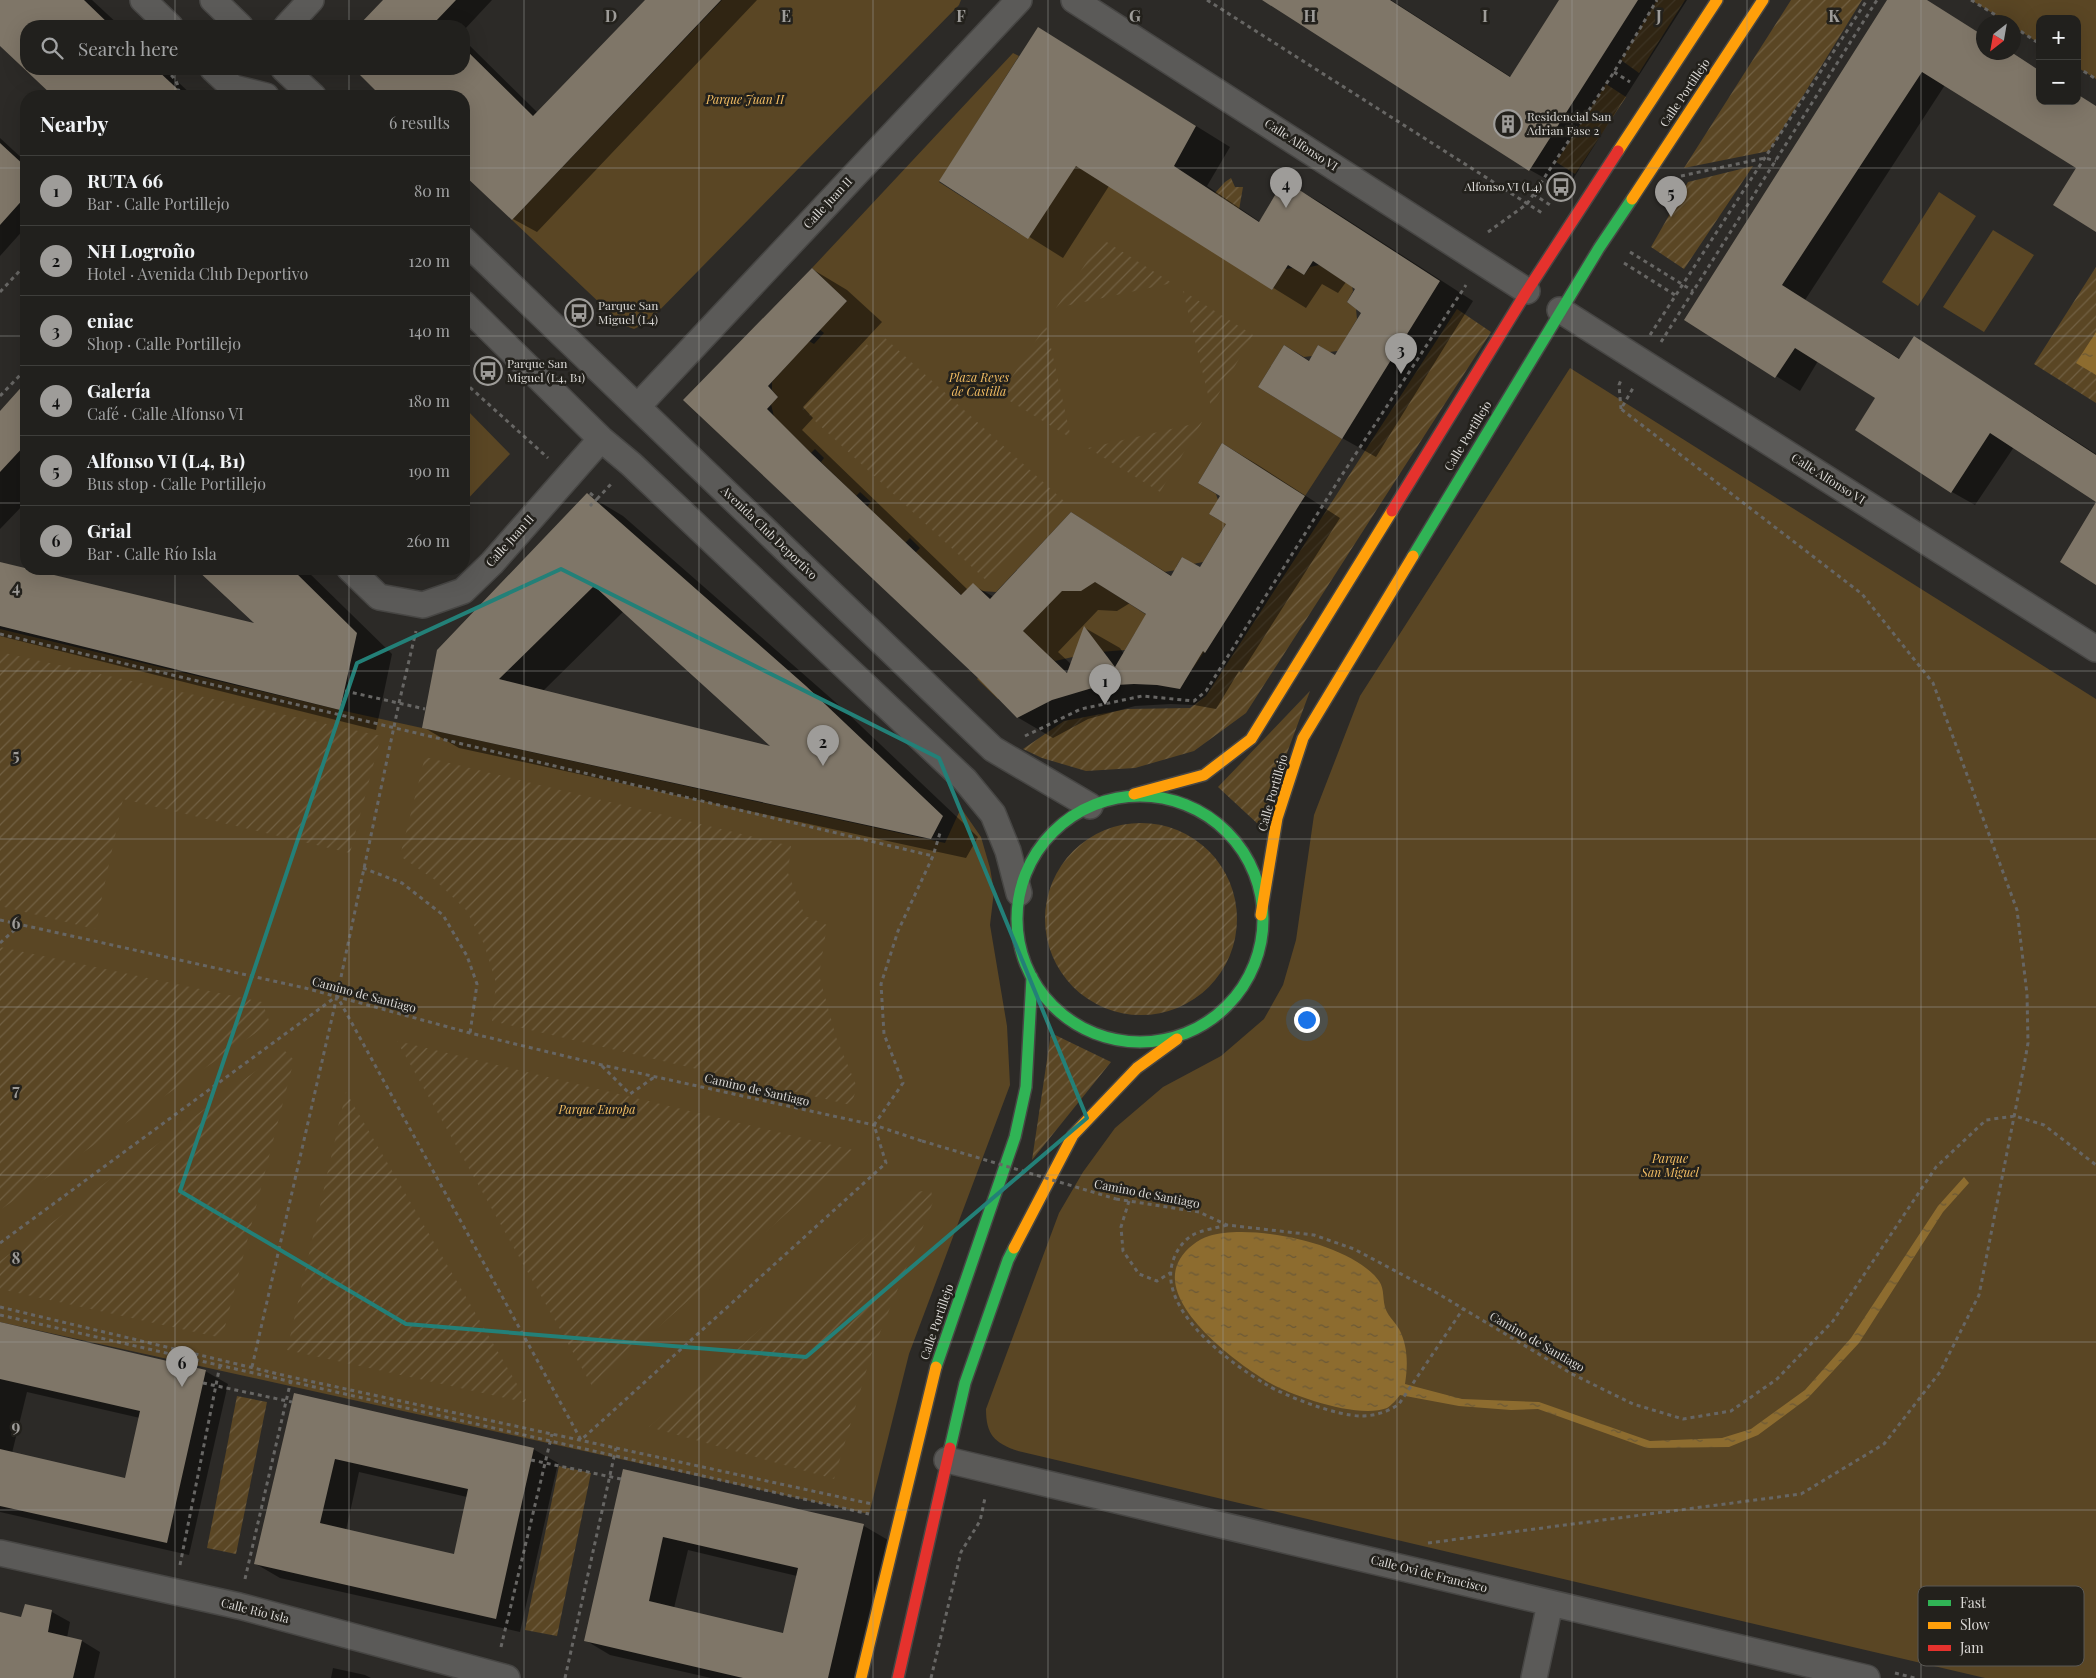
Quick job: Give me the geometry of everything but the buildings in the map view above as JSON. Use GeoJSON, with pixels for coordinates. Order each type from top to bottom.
{"type":"FeatureCollection","features":[{"type":"Feature","properties":{"kind":"main road","name":"Calle Portillejo"},"geometry":{"type":"LineString","coordinates":[[861,1678],[932,1377],[1015,1137],[1026,1087],[1032,976],[1018,940],[1015,919],[1018,893],[1036,856],[1062,824],[1090,806],[1204,775],[1250,739],[1527,291],[1718,0]]}},
{"type":"Feature","properties":{"kind":"main road","name":"Calle Portillejo"},"geometry":{"type":"LineString","coordinates":[[1261,915],[1277,818],[1303,738],[1560,310],[1606,237],[1764,0]]}},
{"type":"Feature","properties":{"kind":"main road"},"geometry":{"type":"LineString","coordinates":[[898,1678],[965,1383],[1008,1260],[1073,1135],[1137,1068],[1182,1035],[1201,1026],[1232,1002],[1245,982],[1258,953],[1261,938],[1261,915],[1258,891],[1252,869],[1235,843],[1218,824],[1195,809],[1158,796],[1134,794]]}},
{"type":"Feature","properties":{"kind":"main road"},"geometry":{"type":"LineString","coordinates":[[1032,976],[1059,1012],[1100,1036],[1130,1041],[1151,1041],[1182,1035]]}},
{"type":"Feature","properties":{"kind":"street"},"geometry":{"type":"LineString","coordinates":[[143,0],[164,20]]}},
{"type":"Feature","properties":{"kind":"street"},"geometry":{"type":"LineString","coordinates":[[214,0],[234,20]]}},
{"type":"Feature","properties":{"kind":"street"},"geometry":{"type":"LineString","coordinates":[[293,20],[311,0]]}},
{"type":"Feature","properties":{"kind":"street","name":"Calle Juan II"},"geometry":{"type":"LineString","coordinates":[[638,406],[1019,0]]}},
{"type":"Feature","properties":{"kind":"street","name":"Calle Alfonso VI"},"geometry":{"type":"LineString","coordinates":[[1074,0],[1527,291]]}},
{"type":"Feature","properties":{"kind":"street"},"geometry":{"type":"LineString","coordinates":[[219,75],[231,90]]}},
{"type":"Feature","properties":{"kind":"street"},"geometry":{"type":"LineString","coordinates":[[290,75],[307,90]]}},
{"type":"Feature","properties":{"kind":"street","name":"Avenida Club Deportivo"},"geometry":{"type":"LineString","coordinates":[[470,246],[993,749],[1090,806]]}},
{"type":"Feature","properties":{"kind":"street"},"geometry":{"type":"LineString","coordinates":[[470,310],[601,438],[631,464],[965,780],[993,814],[1008,851],[1018,893]]}},
{"type":"Feature","properties":{"kind":"street","name":"Calle Alfonso VI"},"geometry":{"type":"LineString","coordinates":[[1560,310],[2096,649]]}},
{"type":"Feature","properties":{"kind":"street","name":"Calle Juan II"},"geometry":{"type":"LineString","coordinates":[[356,575],[379,597],[423,605],[463,591],[492,563],[601,438]]}},
{"type":"Feature","properties":{"kind":"street","name":"Calle Ovi de Francisco"},"geometry":{"type":"LineString","coordinates":[[947,1460],[990,1472],[1868,1678]]}},
{"type":"Feature","properties":{"kind":"street","name":"Calle Río Isla"},"geometry":{"type":"LineString","coordinates":[[0,1554],[239,1606],[501,1676]]}},
{"type":"Feature","properties":{"kind":"street"},"geometry":{"type":"LineString","coordinates":[[1534,1678],[1550,1604]]}},
{"type":"Feature","properties":{"kind":"path"},"geometry":{"type":"LineString","coordinates":[[1207,0],[1527,204]]}},
{"type":"Feature","properties":{"kind":"path"},"geometry":{"type":"LineString","coordinates":[[993,749],[1081,709],[1142,696],[1194,701],[1206,691],[1340,478],[1467,283],[1464,250],[1527,204],[1614,72],[1656,0]]}},
{"type":"Feature","properties":{"kind":"path"},"geometry":{"type":"LineString","coordinates":[[1621,409],[1641,361],[1682,284],[1867,0]]}},
{"type":"Feature","properties":{"kind":"path"},"geometry":{"type":"LineString","coordinates":[[1422,1544],[1801,1494],[1884,1444],[1940,1372],[1979,1295],[2028,1043],[2027,994],[2017,910],[1933,683],[1862,594],[1621,409],[1619,385],[1641,361],[1693,291],[1878,0]]}},
{"type":"Feature","properties":{"kind":"path"},"geometry":{"type":"LineString","coordinates":[[1971,0],[1996,15]]}},
{"type":"Feature","properties":{"kind":"path"},"geometry":{"type":"LineString","coordinates":[[2021,32],[2036,41]]}},
{"type":"Feature","properties":{"kind":"path"},"geometry":{"type":"LineString","coordinates":[[2081,70],[2096,79]]}},
{"type":"Feature","properties":{"kind":"path"},"geometry":{"type":"LineString","coordinates":[[171,75],[180,88],[179,90]]}},
{"type":"Feature","properties":{"kind":"path"},"geometry":{"type":"LineString","coordinates":[[1653,166],[1676,177],[1764,158],[1776,161]]}},
{"type":"Feature","properties":{"kind":"path"},"geometry":{"type":"LineString","coordinates":[[1606,237],[1693,291]]}},
{"type":"Feature","properties":{"kind":"path"},"geometry":{"type":"LineString","coordinates":[[0,292],[20,270]]}},
{"type":"Feature","properties":{"kind":"path"},"geometry":{"type":"LineString","coordinates":[[0,396],[20,375]]}},
{"type":"Feature","properties":{"kind":"path"},"geometry":{"type":"LineString","coordinates":[[470,387],[568,476],[597,499],[590,506]]}},
{"type":"Feature","properties":{"kind":"path"},"geometry":{"type":"LineString","coordinates":[[252,1367],[337,996],[398,703],[423,605]]}},
{"type":"Feature","properties":{"kind":"path"},"geometry":{"type":"LineString","coordinates":[[0,634],[933,856]]}},
{"type":"Feature","properties":{"kind":"path"},"geometry":{"type":"LineString","coordinates":[[345,691],[425,709]]}},
{"type":"Feature","properties":{"kind":"path"},"geometry":{"type":"LineString","coordinates":[[581,1440],[886,1163],[874,1125],[904,1083],[884,1034],[881,984],[898,931],[933,856],[940,833]]}},
{"type":"Feature","properties":{"kind":"path"},"geometry":{"type":"LineString","coordinates":[[363,868],[402,883],[443,915],[467,956],[477,984],[470,1033]]}},
{"type":"Feature","properties":{"kind":"path","name":"Camino de Santiago"},"geometry":{"type":"LineString","coordinates":[[0,920],[337,996],[470,1033],[602,1065],[874,1125],[1116,1199],[1199,1212],[1227,1225],[1314,1236],[1354,1249],[1436,1293],[1572,1374],[1633,1404],[1683,1419],[1731,1411],[1778,1379],[1832,1320],[1936,1167],[1986,1120],[2015,1116],[2044,1125],[2096,1165]]}},
{"type":"Feature","properties":{"kind":"path"},"geometry":{"type":"LineString","coordinates":[[0,943],[20,924]]}},
{"type":"Feature","properties":{"kind":"path"},"geometry":{"type":"LineString","coordinates":[[0,1243],[337,996]]}},
{"type":"Feature","properties":{"kind":"path"},"geometry":{"type":"LineString","coordinates":[[337,996],[581,1440]]}},
{"type":"Feature","properties":{"kind":"path"},"geometry":{"type":"LineString","coordinates":[[602,1065],[630,1094],[656,1076]]}},
{"type":"Feature","properties":{"kind":"path"},"geometry":{"type":"LineString","coordinates":[[1129,1201],[1121,1227],[1122,1252],[1139,1274],[1157,1282],[1170,1274]]}},
{"type":"Feature","properties":{"kind":"path"},"geometry":{"type":"LineString","coordinates":[[1227,1225],[1192,1235],[1175,1252],[1170,1274],[1176,1296],[1191,1323],[1217,1348],[1268,1386],[1306,1402],[1360,1416],[1388,1412],[1399,1404],[1463,1309]]}},
{"type":"Feature","properties":{"kind":"path"},"geometry":{"type":"LineString","coordinates":[[0,1307],[550,1441],[869,1514],[867,1531],[893,1538]]}},
{"type":"Feature","properties":{"kind":"path"},"geometry":{"type":"LineString","coordinates":[[0,1315],[220,1366],[291,1379],[581,1440],[900,1510]]}},
{"type":"Feature","properties":{"kind":"path"},"geometry":{"type":"LineString","coordinates":[[175,1592],[221,1360]]}},
{"type":"Feature","properties":{"kind":"path"},"geometry":{"type":"LineString","coordinates":[[239,1606],[291,1379]]}},
{"type":"Feature","properties":{"kind":"path"},"geometry":{"type":"LineString","coordinates":[[203,1383],[292,1402]]}},
{"type":"Feature","properties":{"kind":"path"},"geometry":{"type":"LineString","coordinates":[[501,1676],[552,1434]]}},
{"type":"Feature","properties":{"kind":"path"},"geometry":{"type":"LineString","coordinates":[[565,1678],[616,1448]]}},
{"type":"Feature","properties":{"kind":"path"},"geometry":{"type":"LineString","coordinates":[[531,1460],[621,1479]]}},
{"type":"Feature","properties":{"kind":"path"},"geometry":{"type":"LineString","coordinates":[[931,1678],[961,1552],[980,1521],[990,1472]]}},
{"type":"Feature","properties":{"kind":"path"},"geometry":{"type":"LineString","coordinates":[[928,1546],[961,1552]]}},
{"type":"Feature","properties":{"kind":"highlighted area"},"geometry":{"type":"Polygon","coordinates":[[[561,569],[939,758],[1087,1118],[806,1357],[406,1324],[180,1191],[357,663],[561,569]]]}},
{"type":"Feature","properties":{"kind":"green space","name":"Parque Juan II"},"geometry":{"type":"Polygon","coordinates":[[[722,0],[961,0],[959,5],[648,322],[634,329],[623,325],[512,220],[722,0]]]}},
{"type":"Feature","properties":{"kind":"green space"},"geometry":{"type":"Polygon","coordinates":[[[1657,0],[1685,0],[1639,73],[1621,60],[1657,0]]]}},
{"type":"Feature","properties":{"kind":"green space"},"geometry":{"type":"Polygon","coordinates":[[[1791,0],[1862,0],[1769,151],[1684,168],[1791,0]]]}},
{"type":"Feature","properties":{"kind":"green space"},"geometry":{"type":"Polygon","coordinates":[[[1971,0],[2096,0],[2096,79],[2081,70],[2081,15],[2036,15],[2036,41],[2021,32],[2021,15],[1996,15],[1971,0]]]}},
{"type":"Feature","properties":{"kind":"green space","name":"Plaza Reyes de Castilla"},"geometry":{"type":"Polygon","coordinates":[[[1013,53],[1019,56],[939,182],[1020,234],[1043,114],[1272,290],[1285,269],[1293,268],[1304,275],[1310,267],[1319,265],[1352,286],[1353,291],[1347,302],[1356,309],[1357,319],[1338,351],[1329,352],[1318,345],[1312,356],[1304,357],[1284,345],[1258,387],[1342,439],[1305,496],[1222,443],[1198,483],[1216,494],[1219,503],[1209,514],[1219,520],[1230,517],[1203,562],[1193,564],[1182,557],[1176,567],[1177,570],[1164,572],[1071,512],[996,592],[981,591],[966,599],[915,553],[920,548],[910,538],[905,543],[867,507],[871,502],[860,492],[856,496],[821,462],[824,458],[815,449],[811,453],[774,417],[771,404],[778,397],[772,390],[772,382],[809,341],[814,344],[824,333],[819,329],[847,301],[812,268],[1013,53]]]}},
{"type":"Feature","properties":{"kind":"green space"},"geometry":{"type":"Polygon","coordinates":[[[1606,84],[1626,97],[1575,174],[1556,162],[1606,84]]]}},
{"type":"Feature","properties":{"kind":"green space"},"geometry":{"type":"Polygon","coordinates":[[[1753,166],[1684,269],[1651,247],[1688,182],[1753,166]]]}},
{"type":"Feature","properties":{"kind":"green space"},"geometry":{"type":"Polygon","coordinates":[[[1231,178],[1235,187],[1243,187],[1239,210],[1215,193],[1231,178]]]}},
{"type":"Feature","properties":{"kind":"green space"},"geometry":{"type":"Polygon","coordinates":[[[1939,192],[1976,216],[1918,306],[1882,282],[1939,192]]]}},
{"type":"Feature","properties":{"kind":"green space"},"geometry":{"type":"Polygon","coordinates":[[[1993,230],[2034,255],[1984,332],[1943,307],[1993,230]]]}},
{"type":"Feature","properties":{"kind":"green space"},"geometry":{"type":"Polygon","coordinates":[[[1102,239],[1172,283],[1056,308],[1102,239]]]}},
{"type":"Feature","properties":{"kind":"green space"},"geometry":{"type":"Polygon","coordinates":[[[2096,267],[2096,403],[2034,364],[2096,267]]]}},
{"type":"Feature","properties":{"kind":"green space"},"geometry":{"type":"Polygon","coordinates":[[[1183,291],[1253,335],[1211,407],[1183,291]]]}},
{"type":"Feature","properties":{"kind":"green space"},"geometry":{"type":"Polygon","coordinates":[[[1457,309],[1491,332],[1246,713],[1194,751],[1135,768],[1086,771],[1042,758],[1023,749],[1064,721],[1127,709],[1190,708],[1206,696],[1457,309]]]}},
{"type":"Feature","properties":{"kind":"green space"},"geometry":{"type":"Polygon","coordinates":[[[1046,325],[1071,438],[1000,395],[1046,325]]]}},
{"type":"Feature","properties":{"kind":"green space"},"geometry":{"type":"Polygon","coordinates":[[[885,338],[1065,502],[988,582],[800,407],[862,339],[873,351],[885,338]]]}},
{"type":"Feature","properties":{"kind":"green space","name":"Parque San Miguel"},"geometry":{"type":"Polygon","coordinates":[[[1570,368],[2096,699],[2096,1678],[1985,1678],[1934,1666],[2084,1666],[2084,1586],[1918,1586],[1918,1662],[1018,1451],[1003,1445],[993,1436],[986,1418],[986,1409],[1059,1213],[1083,1172],[1115,1128],[1163,1087],[1221,1056],[1264,1019],[1283,985],[1296,940],[1314,815],[1360,696],[1570,368]]]}},
{"type":"Feature","properties":{"kind":"green space"},"geometry":{"type":"Polygon","coordinates":[[[470,413],[510,454],[470,497],[470,413]]]}},
{"type":"Feature","properties":{"kind":"green space"},"geometry":{"type":"Polygon","coordinates":[[[1202,422],[1160,492],[1088,448],[1202,422]]]}},
{"type":"Feature","properties":{"kind":"green space"},"geometry":{"type":"Polygon","coordinates":[[[1094,581],[1204,652],[1193,668],[1135,633],[1125,650],[1100,652],[1098,645],[1090,638],[1077,656],[1055,661],[1043,651],[998,699],[977,679],[1066,586],[1079,591],[1094,581]]]}},
{"type":"Feature","properties":{"kind":"green space","name":"Parque Europa"},"geometry":{"type":"Polygon","coordinates":[[[0,629],[340,710],[945,843],[961,808],[981,837],[990,868],[994,891],[990,925],[1007,1026],[1010,1085],[909,1354],[869,1514],[0,1322],[0,629]]]}},
{"type":"Feature","properties":{"kind":"green space"},"geometry":{"type":"Polygon","coordinates":[[[0,652],[381,736],[350,853],[123,799],[95,929],[0,906],[0,652]]]}},
{"type":"Feature","properties":{"kind":"green space"},"geometry":{"type":"Polygon","coordinates":[[[1310,691],[1260,826],[1218,787],[1310,691]]]}},
{"type":"Feature","properties":{"kind":"green space"},"geometry":{"type":"Polygon","coordinates":[[[425,757],[791,846],[788,873],[805,916],[827,925],[819,975],[836,1037],[857,1087],[851,1105],[492,1021],[496,983],[484,944],[466,910],[435,880],[400,856],[425,757]]]}},
{"type":"Feature","properties":{"kind":"green space"},"geometry":{"type":"Polygon","coordinates":[[[1141,823],[1169,827],[1194,839],[1209,851],[1221,866],[1233,891],[1237,919],[1233,947],[1221,972],[1209,987],[1194,999],[1169,1011],[1141,1015],[1113,1011],[1088,999],[1073,987],[1061,972],[1049,947],[1045,919],[1049,891],[1061,866],[1073,851],[1088,839],[1113,827],[1141,823]]]}},
{"type":"Feature","properties":{"kind":"green space"},"geometry":{"type":"Polygon","coordinates":[[[0,947],[262,1002],[270,1023],[0,1210],[0,947]]]}},
{"type":"Feature","properties":{"kind":"green space"},"geometry":{"type":"Polygon","coordinates":[[[1051,1033],[1111,1062],[1032,1160],[1051,1033]]]}},
{"type":"Feature","properties":{"kind":"green space"},"geometry":{"type":"Polygon","coordinates":[[[397,1041],[857,1151],[592,1386],[397,1041]]]}},
{"type":"Feature","properties":{"kind":"green space"},"geometry":{"type":"Polygon","coordinates":[[[284,1050],[294,1060],[222,1338],[0,1289],[0,1261],[284,1050]]]}},
{"type":"Feature","properties":{"kind":"green space"},"geometry":{"type":"Polygon","coordinates":[[[346,1092],[528,1403],[287,1350],[346,1092]]]}},
{"type":"Feature","properties":{"kind":"green space"},"geometry":{"type":"Polygon","coordinates":[[[931,1190],[933,1202],[871,1355],[834,1479],[649,1427],[916,1192],[931,1190]]]}},
{"type":"Feature","properties":{"kind":"green space"},"geometry":{"type":"Polygon","coordinates":[[[237,1396],[267,1402],[236,1554],[207,1548],[237,1396]]]}},
{"type":"Feature","properties":{"kind":"green space"},"geometry":{"type":"Polygon","coordinates":[[[559,1466],[591,1473],[557,1636],[525,1630],[559,1466]]]}},
{"type":"Feature","properties":{"kind":"water"},"geometry":{"type":"Polygon","coordinates":[[[2096,332],[2096,375],[2076,363],[2096,332]]]}},
{"type":"Feature","properties":{"kind":"water"},"geometry":{"type":"Polygon","coordinates":[[[1964,1177],[1969,1183],[1943,1212],[1859,1343],[1808,1398],[1758,1435],[1729,1447],[1647,1448],[1538,1409],[1511,1410],[1459,1406],[1400,1395],[1387,1408],[1375,1411],[1344,1409],[1327,1405],[1281,1389],[1270,1383],[1221,1347],[1203,1331],[1188,1313],[1178,1294],[1175,1276],[1180,1259],[1193,1245],[1205,1237],[1249,1232],[1300,1239],[1347,1256],[1366,1268],[1379,1281],[1386,1310],[1399,1329],[1406,1349],[1407,1370],[1405,1384],[1462,1399],[1539,1402],[1650,1441],[1722,1438],[1751,1429],[1805,1390],[1851,1338],[1938,1206],[1964,1177]]]}},
{"type":"Feature","properties":{"kind":"traffic: fast"},"geometry":{"type":"LineString","coordinates":[[1413,556],[1599,248],[1632,199]]}},
{"type":"Feature","properties":{"kind":"traffic: fast"},"geometry":{"type":"LineString","coordinates":[[1140,796],[1164,799],[1187,806],[1208,817],[1227,832],[1242,851],[1253,872],[1260,895],[1263,919],[1260,943],[1253,966],[1242,987],[1227,1006],[1208,1021],[1187,1032],[1164,1039],[1140,1042],[1116,1039],[1093,1032],[1072,1021],[1053,1006],[1038,987],[1027,966],[1020,943],[1017,919],[1020,895],[1027,872],[1038,851],[1053,832],[1072,817],[1093,806],[1116,799],[1140,796]]}},
{"type":"Feature","properties":{"kind":"traffic: fast"},"geometry":{"type":"LineString","coordinates":[[936,1367],[1015,1137],[1026,1087],[1032,977]]}},
{"type":"Feature","properties":{"kind":"traffic: fast"},"geometry":{"type":"LineString","coordinates":[[950,1448],[965,1383],[1008,1260],[1014,1248]]}},
{"type":"Feature","properties":{"kind":"traffic: slow"},"geometry":{"type":"LineString","coordinates":[[1618,151],[1717,0]]}},
{"type":"Feature","properties":{"kind":"traffic: slow"},"geometry":{"type":"LineString","coordinates":[[1632,199],[1763,0]]}},
{"type":"Feature","properties":{"kind":"traffic: slow"},"geometry":{"type":"LineString","coordinates":[[1134,794],[1204,775],[1251,739],[1392,511]]}},
{"type":"Feature","properties":{"kind":"traffic: slow"},"geometry":{"type":"LineString","coordinates":[[1261,915],[1277,818],[1303,738],[1413,556]]}},
{"type":"Feature","properties":{"kind":"traffic: slow"},"geometry":{"type":"LineString","coordinates":[[1014,1248],[1073,1135],[1137,1068],[1177,1039]]}},
{"type":"Feature","properties":{"kind":"traffic: slow"},"geometry":{"type":"LineString","coordinates":[[861,1678],[936,1367]]}},
{"type":"Feature","properties":{"kind":"traffic: jam"},"geometry":{"type":"LineString","coordinates":[[1392,511],[1527,291],[1618,151]]}},
{"type":"Feature","properties":{"kind":"traffic: jam"},"geometry":{"type":"LineString","coordinates":[[898,1678],[950,1448]]}},
{"type":"Feature","properties":{"kind":"place","name":"Residencial San Adrian Fase 2"},"geometry":{"type":"Point","coordinates":[1508,124]}},
{"type":"Feature","properties":{"kind":"place","name":"Alfonso VI (L4)"},"geometry":{"type":"Point","coordinates":[1561,187]}},
{"type":"Feature","properties":{"kind":"place","name":"Galería"},"geometry":{"type":"Point","coordinates":[1286,208]}},
{"type":"Feature","properties":{"kind":"place","name":"Alfonso VI (L4, B1)"},"geometry":{"type":"Point","coordinates":[1671,217]}},
{"type":"Feature","properties":{"kind":"place","name":"Parque San Miguel (L4)"},"geometry":{"type":"Point","coordinates":[579,313]}},
{"type":"Feature","properties":{"kind":"place","name":"Parque San Miguel (L4, B1)"},"geometry":{"type":"Point","coordinates":[488,371]}},
{"type":"Feature","properties":{"kind":"place","name":"eniac"},"geometry":{"type":"Point","coordinates":[1401,374]}},
{"type":"Feature","properties":{"kind":"place","name":"RUTA 66"},"geometry":{"type":"Point","coordinates":[1105,705]}},
{"type":"Feature","properties":{"kind":"place","name":"NH Logroño"},"geometry":{"type":"Point","coordinates":[823,766]}},
{"type":"Feature","properties":{"kind":"place","name":"Grial"},"geometry":{"type":"Point","coordinates":[182,1387]}}]}
